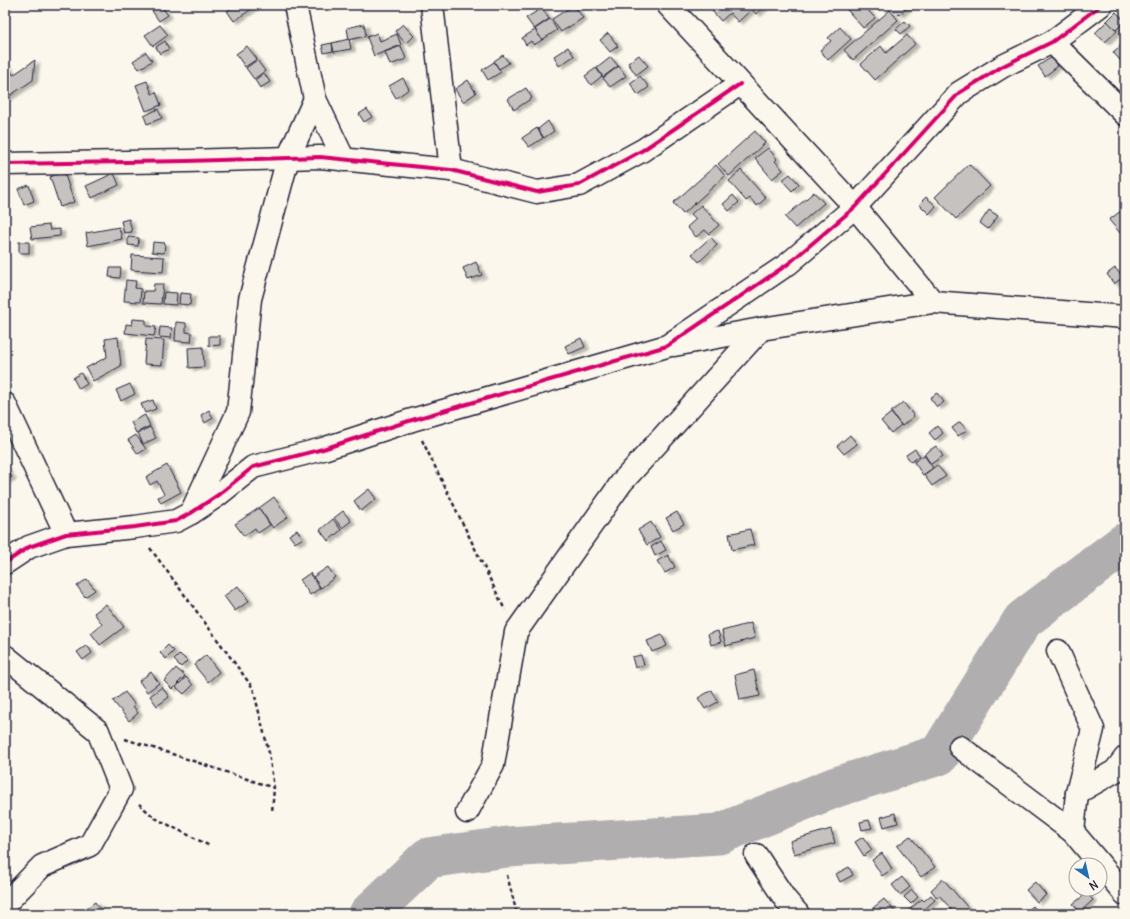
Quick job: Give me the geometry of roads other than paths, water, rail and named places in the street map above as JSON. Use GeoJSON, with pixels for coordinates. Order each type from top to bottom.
{"type":"FeatureCollection","features":[{"type":"Feature","properties":{"kind":"street"},"geometry":{"type":"LineString","coordinates":[[295,5],[315,99],[344,160]]}},
{"type":"Feature","properties":{"kind":"street"},"geometry":{"type":"LineString","coordinates":[[432,5],[451,170]]}},
{"type":"Feature","properties":{"kind":"street"},"geometry":{"type":"LineString","coordinates":[[668,5],[855,207],[933,302]]}},
{"type":"Feature","properties":{"kind":"street"},"geometry":{"type":"LineString","coordinates":[[667,346],[788,264],[855,207],[959,93],[1003,66],[1052,42],[1101,5]]}},
{"type":"Feature","properties":{"kind":"street"},"geometry":{"type":"LineString","coordinates":[[1052,42],[1125,114]]}},
{"type":"Feature","properties":{"kind":"street"},"geometry":{"type":"LineString","coordinates":[[5,164],[320,157],[451,170],[537,192],[579,185],[643,150],[740,84]]}},
{"type":"Feature","properties":{"kind":"street"},"geometry":{"type":"LineString","coordinates":[[191,513],[238,412],[250,299],[288,158],[315,99]]}},
{"type":"Feature","properties":{"kind":"street"},"geometry":{"type":"LineString","coordinates":[[5,563],[29,547],[66,534],[176,521],[218,495],[254,467],[324,449],[412,420],[667,346],[761,329],[933,302],[1125,317]]}},
{"type":"Feature","properties":{"kind":"street"},"geometry":{"type":"LineString","coordinates":[[467,812],[493,765],[516,632],[622,482],[761,329]]}},
{"type":"Feature","properties":{"kind":"street"},"geometry":{"type":"LineString","coordinates":[[5,404],[66,534]]}},
{"type":"Feature","properties":{"kind":"street"},"geometry":{"type":"LineString","coordinates":[[1058,651],[1093,729],[1077,793],[1073,832]]}},
{"type":"Feature","properties":{"kind":"street"},"geometry":{"type":"LineString","coordinates":[[5,656],[98,731],[121,789],[90,845],[42,866],[5,904]]}},
{"type":"Feature","properties":{"kind":"street"},"geometry":{"type":"LineString","coordinates":[[960,747],[1073,832],[1125,894]]}},
{"type":"Feature","properties":{"kind":"street"},"geometry":{"type":"LineString","coordinates":[[1077,793],[1115,771],[1125,758]]}},
{"type":"Feature","properties":{"kind":"street"},"geometry":{"type":"LineString","coordinates":[[756,855],[785,899],[798,914]]}},
{"type":"Feature","properties":{"kind":"waterway"},"geometry":{"type":"LineString","coordinates":[[369,914],[428,858],[507,847],[719,834],[836,787],[939,755],[1023,620],[1125,543]]}}]}
